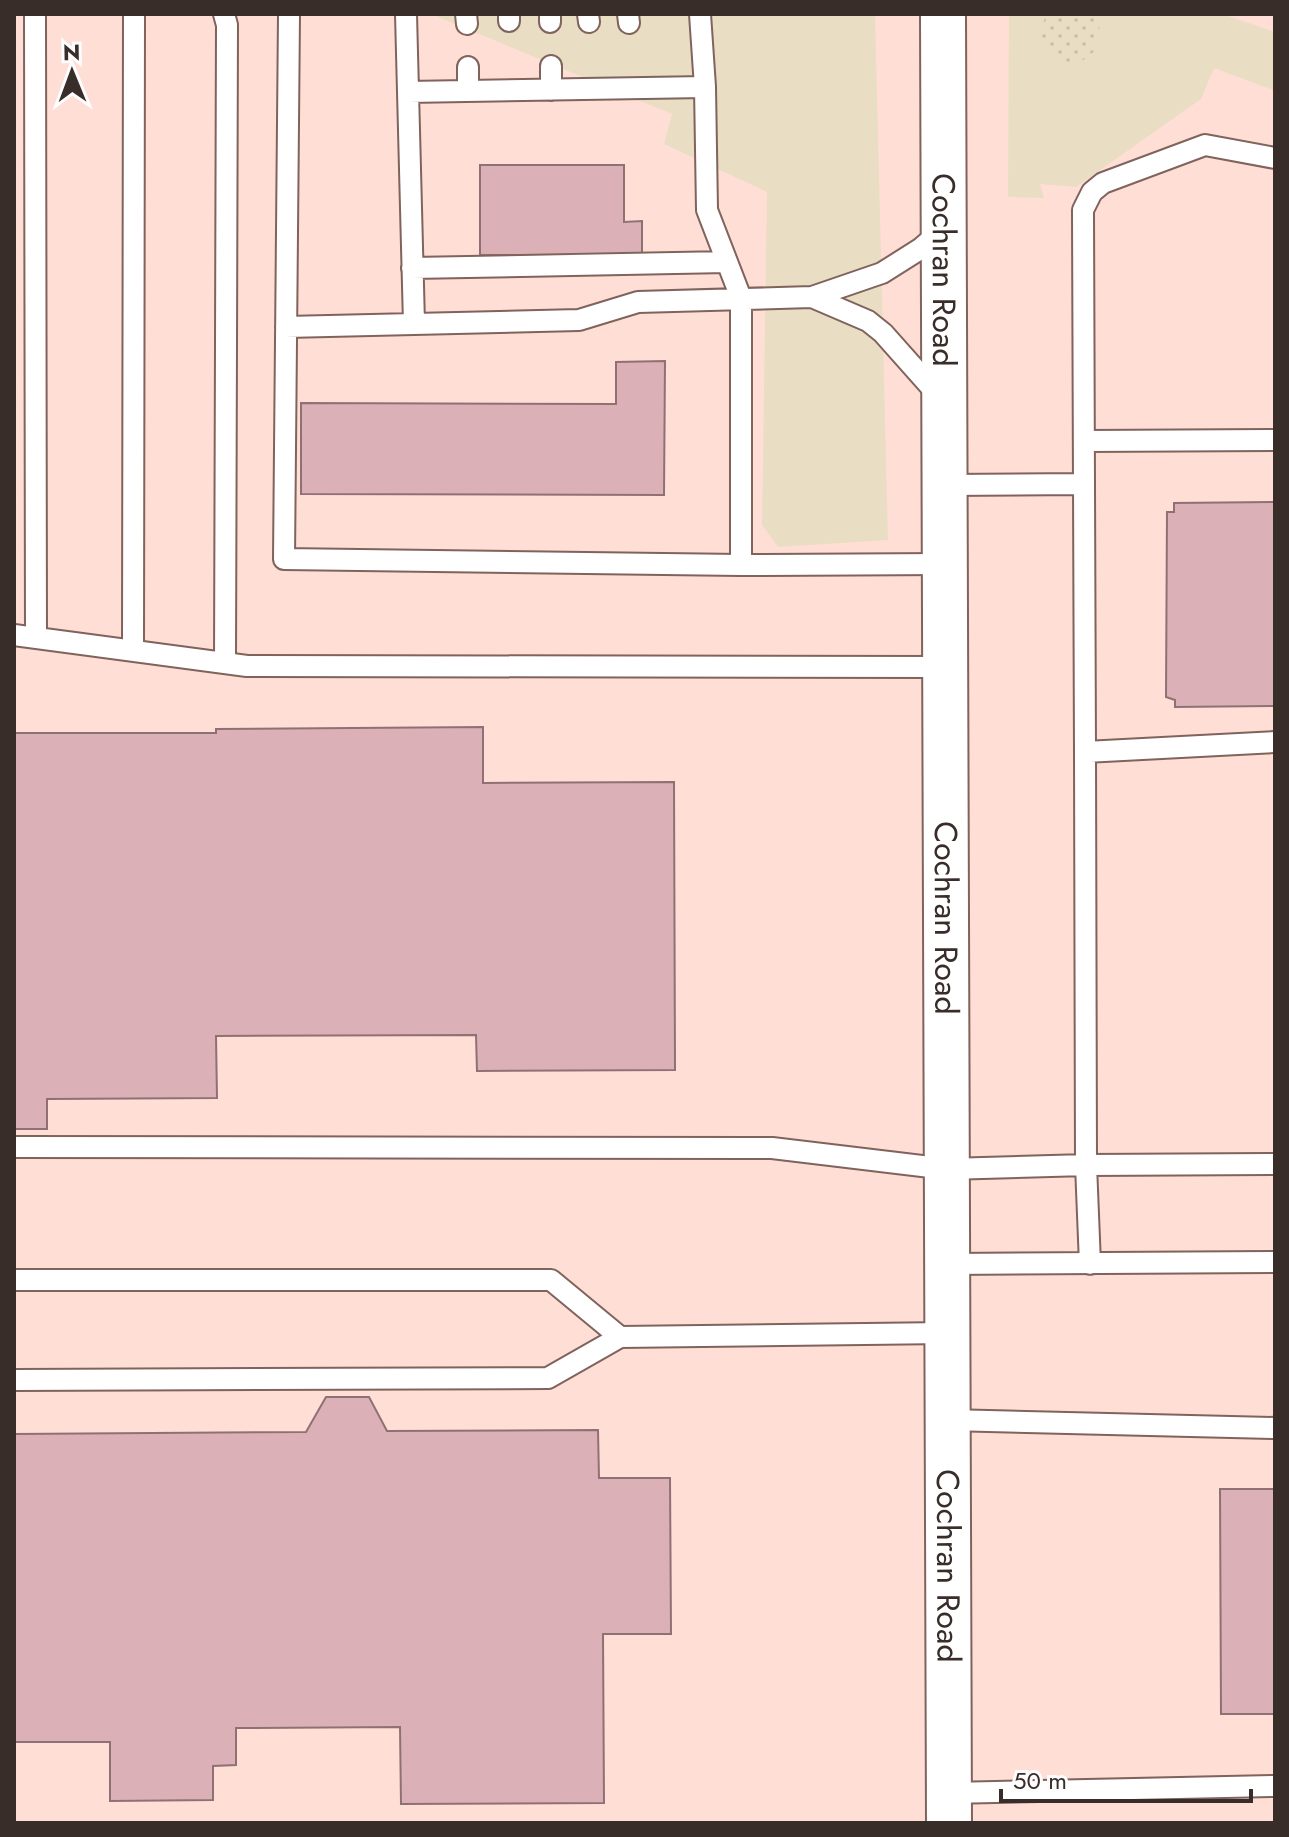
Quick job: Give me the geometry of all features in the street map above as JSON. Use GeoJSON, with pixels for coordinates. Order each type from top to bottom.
{"type":"FeatureCollection","features":[{"type":"Feature","properties":{"kind":"street","name":"Cochran Road"},"geometry":{"type":"LineString","coordinates":[[943,14],[949,1808]]}},
{"type":"Feature","properties":{"kind":"lane"},"geometry":{"type":"LineString","coordinates":[[35,14],[36,638]]}},
{"type":"Feature","properties":{"kind":"lane"},"geometry":{"type":"LineString","coordinates":[[133,651],[134,14]]}},
{"type":"Feature","properties":{"kind":"lane"},"geometry":{"type":"LineString","coordinates":[[224,14],[227,25],[225,663]]}},
{"type":"Feature","properties":{"kind":"lane"},"geometry":{"type":"LineString","coordinates":[[289,14],[284,559],[741,565],[945,564]]}},
{"type":"Feature","properties":{"kind":"lane"},"geometry":{"type":"LineString","coordinates":[[406,14],[414,324]]}},
{"type":"Feature","properties":{"kind":"lane"},"geometry":{"type":"LineString","coordinates":[[700,14],[707,210],[741,298],[741,565]]}},
{"type":"Feature","properties":{"kind":"lane"},"geometry":{"type":"LineString","coordinates":[[551,66],[551,90]]}},
{"type":"Feature","properties":{"kind":"lane"},"geometry":{"type":"LineString","coordinates":[[468,67],[468,91]]}},
{"type":"Feature","properties":{"kind":"lane"},"geometry":{"type":"LineString","coordinates":[[590,68],[591,89]]}},
{"type":"Feature","properties":{"kind":"lane"},"geometry":{"type":"LineString","coordinates":[[510,69],[510,91]]}},
{"type":"Feature","properties":{"kind":"lane"},"geometry":{"type":"LineString","coordinates":[[408,92],[591,89],[630,78],[705,87]]}},
{"type":"Feature","properties":{"kind":"lane"},"geometry":{"type":"LineString","coordinates":[[1090,1264],[1086,1165],[1083,210],[1092,192],[1103,183],[1205,145],[1275,158]]}},
{"type":"Feature","properties":{"kind":"lane"},"geometry":{"type":"LineString","coordinates":[[286,327],[579,320],[638,302],[812,297],[882,273],[920,249],[944,228]]}},
{"type":"Feature","properties":{"kind":"lane"},"geometry":{"type":"LineString","coordinates":[[412,268],[727,262]]}},
{"type":"Feature","properties":{"kind":"lane"},"geometry":{"type":"LineString","coordinates":[[812,297],[868,321],[883,333],[944,401]]}},
{"type":"Feature","properties":{"kind":"lane"},"geometry":{"type":"LineString","coordinates":[[1085,441],[1275,440]]}},
{"type":"Feature","properties":{"kind":"lane"},"geometry":{"type":"LineString","coordinates":[[945,485],[1084,484]]}},
{"type":"Feature","properties":{"kind":"lane"},"geometry":{"type":"LineString","coordinates":[[14,635],[247,666],[945,667]]}},
{"type":"Feature","properties":{"kind":"lane"},"geometry":{"type":"LineString","coordinates":[[1085,752],[1275,742]]}},
{"type":"Feature","properties":{"kind":"lane"},"geometry":{"type":"LineString","coordinates":[[14,1147],[772,1148],[947,1169],[1275,1164]]}},
{"type":"Feature","properties":{"kind":"lane"},"geometry":{"type":"LineString","coordinates":[[947,1264],[1275,1262]]}},
{"type":"Feature","properties":{"kind":"lane"},"geometry":{"type":"LineString","coordinates":[[14,1280],[551,1280],[620,1337]]}},
{"type":"Feature","properties":{"kind":"lane"},"geometry":{"type":"LineString","coordinates":[[14,1380],[548,1378],[620,1337],[947,1333]]}},
{"type":"Feature","properties":{"kind":"lane"},"geometry":{"type":"LineString","coordinates":[[948,1420],[1275,1428]]}},
{"type":"Feature","properties":{"kind":"lane"},"geometry":{"type":"LineString","coordinates":[[949,1808],[1275,1786]]}},
{"type":"Feature","properties":{"kind":"shaded area"},"geometry":{"type":"Polygon","coordinates":[[[14,14],[1275,14],[1275,1823],[14,1823],[14,14]]]}},
{"type":"Feature","properties":{"kind":"shaded area"},"geometry":{"type":"Polygon","coordinates":[[[431,14],[875,14],[888,540],[778,547],[762,525],[767,192],[664,144],[672,114],[431,14]]]}},
{"type":"Feature","properties":{"kind":"shaded area"},"geometry":{"type":"Polygon","coordinates":[[[1009,14],[1222,14],[1275,32],[1275,91],[1214,68],[1201,99],[1076,187],[1040,184],[1044,198],[1008,197],[1009,14]]]}},
{"type":"Feature","properties":{"kind":"shaded area"},"geometry":{"type":"Polygon","coordinates":[[[1048,14],[1094,14],[1099,42],[1093,52],[1073,63],[1051,56],[1041,36],[1048,14]]]}},
{"type":"Feature","properties":{"kind":"building"},"geometry":{"type":"Polygon","coordinates":[[[480,165],[624,165],[624,222],[642,221],[642,255],[480,255],[480,165]]]}},
{"type":"Feature","properties":{"kind":"building"},"geometry":{"type":"Polygon","coordinates":[[[665,361],[664,495],[301,494],[301,403],[616,404],[616,362],[665,361]]]}},
{"type":"Feature","properties":{"kind":"building"},"geometry":{"type":"Polygon","coordinates":[[[1275,502],[1275,706],[1175,707],[1175,700],[1166,697],[1167,512],[1174,512],[1174,503],[1275,502]]]}},
{"type":"Feature","properties":{"kind":"building"},"geometry":{"type":"Polygon","coordinates":[[[483,727],[483,783],[674,782],[675,1070],[477,1071],[476,1035],[216,1036],[217,1098],[47,1099],[47,1129],[14,1129],[14,733],[216,733],[216,729],[483,727]]]}},
{"type":"Feature","properties":{"kind":"building"},"geometry":{"type":"Polygon","coordinates":[[[326,1397],[369,1397],[387,1431],[598,1430],[599,1478],[670,1478],[671,1634],[603,1634],[604,1803],[401,1804],[400,1727],[236,1728],[236,1765],[213,1766],[213,1800],[110,1801],[110,1742],[14,1742],[14,1434],[306,1432],[326,1397]]]}},
{"type":"Feature","properties":{"kind":"building"},"geometry":{"type":"Polygon","coordinates":[[[1220,1489],[1275,1489],[1275,1714],[1221,1714],[1220,1489]]]}}]}
